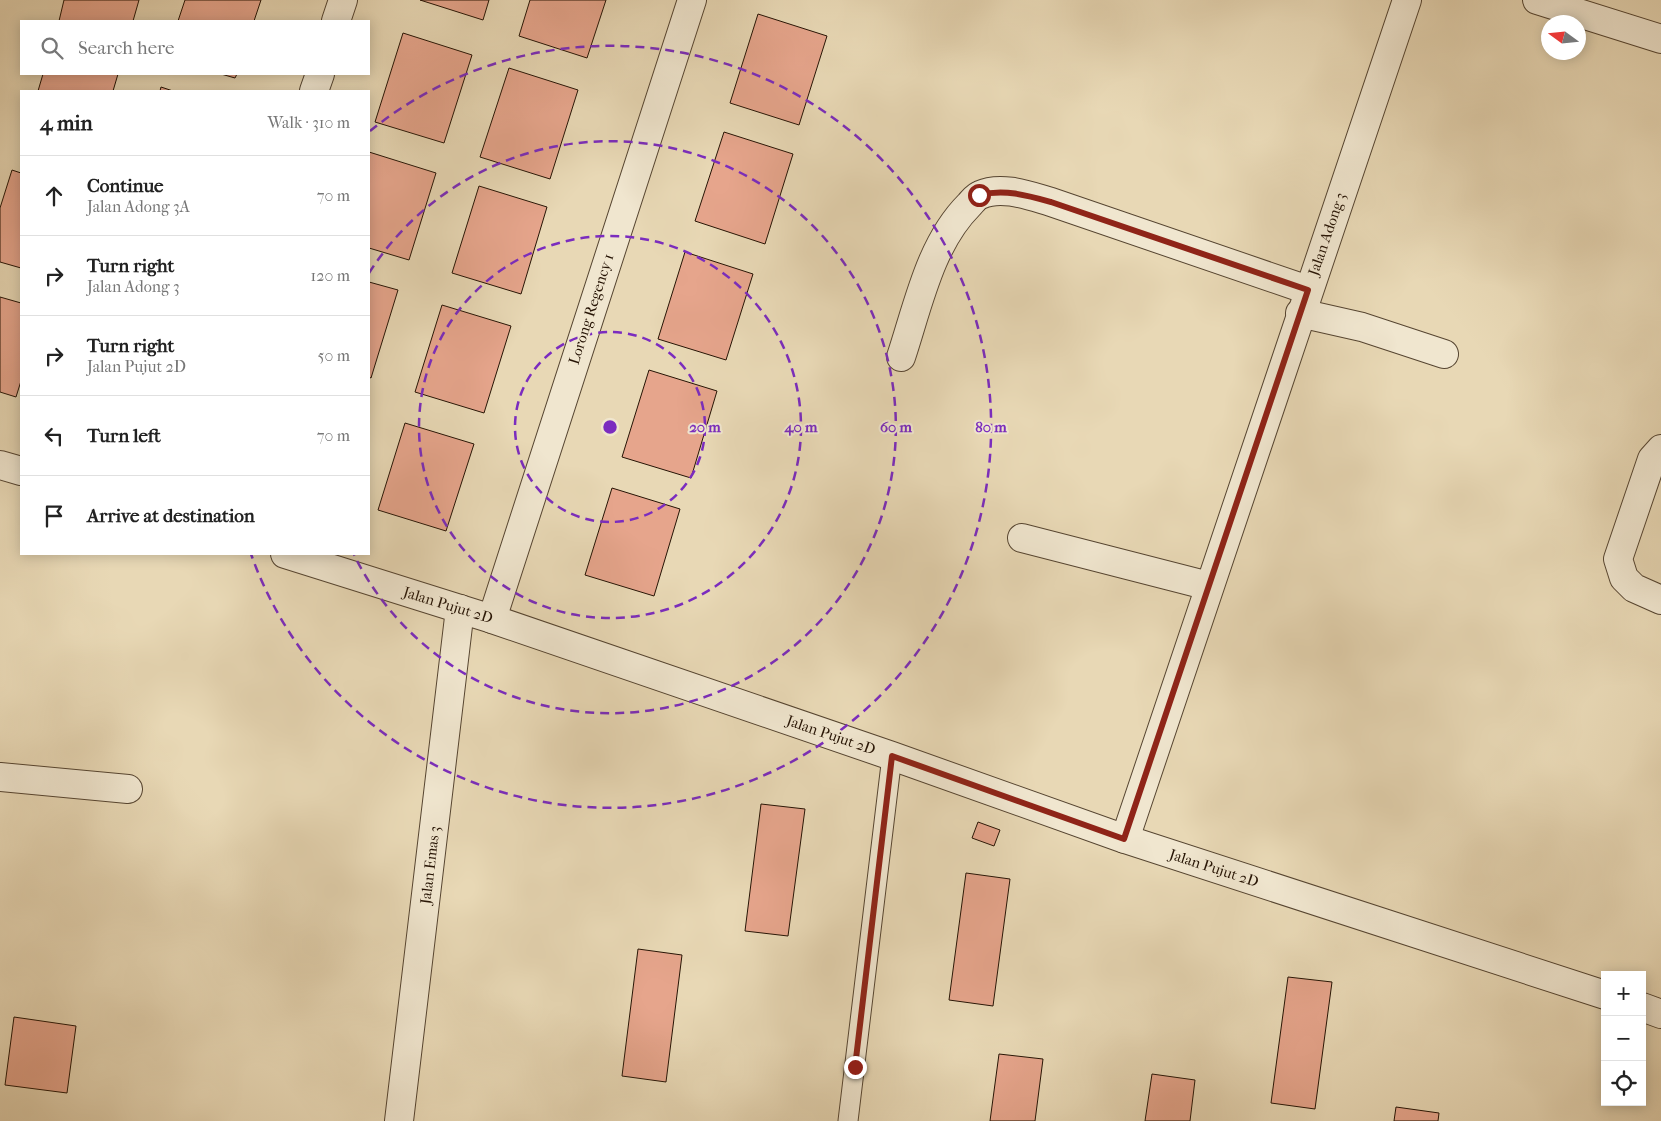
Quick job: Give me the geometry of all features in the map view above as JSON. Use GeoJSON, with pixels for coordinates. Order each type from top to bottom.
{"type":"FeatureCollection","features":[{"type":"Feature","properties":{"kind":"street"},"geometry":{"type":"LineString","coordinates":[[336,20],[343,0]]}},
{"type":"Feature","properties":{"kind":"street","name":"Lorong Regency 1"},"geometry":{"type":"LineString","coordinates":[[492,619],[692,0]]}},
{"type":"Feature","properties":{"kind":"street","name":"Jalan Adong 3"},"geometry":{"type":"LineString","coordinates":[[1124,839],[1407,0]]}},
{"type":"Feature","properties":{"kind":"street"},"geometry":{"type":"LineString","coordinates":[[1537,0],[1661,39]]}},
{"type":"Feature","properties":{"kind":"street"},"geometry":{"type":"LineString","coordinates":[[314,90],[320,75]]}},
{"type":"Feature","properties":{"kind":"street"},"geometry":{"type":"LineString","coordinates":[[901,357],[930,267],[957,217],[979,195],[993,192],[1019,192],[1051,202],[1304,302],[1362,327],[1444,354]]}},
{"type":"Feature","properties":{"kind":"street"},"geometry":{"type":"LineString","coordinates":[[1661,449],[1652,459],[1618,559],[1624,578],[1634,588],[1661,600]]}},
{"type":"Feature","properties":{"kind":"street"},"geometry":{"type":"LineString","coordinates":[[0,465],[20,471]]}},
{"type":"Feature","properties":{"kind":"street"},"geometry":{"type":"LineString","coordinates":[[1022,538],[1209,586]]}},
{"type":"Feature","properties":{"kind":"street","name":"Jalan Pujut 2D"},"geometry":{"type":"LineString","coordinates":[[288,555],[492,619],[892,756],[1124,839],[1601,994]]}},
{"type":"Feature","properties":{"kind":"street","name":"Jalan Emas 3"},"geometry":{"type":"LineString","coordinates":[[399,1121],[460,609]]}},
{"type":"Feature","properties":{"kind":"street"},"geometry":{"type":"LineString","coordinates":[[0,777],[128,789]]}},
{"type":"Feature","properties":{"kind":"street"},"geometry":{"type":"LineString","coordinates":[[1646,1009],[1661,1014]]}},
{"type":"Feature","properties":{"kind":"lane"},"geometry":{"type":"LineString","coordinates":[[848,1121],[892,756]]}},
{"type":"Feature","properties":{"kind":"building"},"geometry":{"type":"Polygon","coordinates":[[[64,0],[139,0],[133,20],[59,20],[64,0]]]}},
{"type":"Feature","properties":{"kind":"building"},"geometry":{"type":"Polygon","coordinates":[[[185,0],[261,0],[254,20],[178,20],[185,0]]]}},
{"type":"Feature","properties":{"kind":"building"},"geometry":{"type":"Polygon","coordinates":[[[420,0],[489,0],[483,20],[420,0]]]}},
{"type":"Feature","properties":{"kind":"building"},"geometry":{"type":"Polygon","coordinates":[[[530,0],[606,0],[587,58],[519,36],[530,0]]]}},
{"type":"Feature","properties":{"kind":"building"},"geometry":{"type":"Polygon","coordinates":[[[758,14],[827,36],[799,125],[730,103],[758,14]]]}},
{"type":"Feature","properties":{"kind":"building"},"geometry":{"type":"Polygon","coordinates":[[[403,33],[472,55],[444,143],[375,122],[403,33]]]}},
{"type":"Feature","properties":{"kind":"building"},"geometry":{"type":"Polygon","coordinates":[[[509,68],[578,90],[550,179],[480,157],[509,68]]]}},
{"type":"Feature","properties":{"kind":"building"},"geometry":{"type":"Polygon","coordinates":[[[43,75],[118,75],[113,90],[38,90],[43,75]]]}},
{"type":"Feature","properties":{"kind":"building"},"geometry":{"type":"Polygon","coordinates":[[[224,75],[236,75],[235,78],[224,75]]]}},
{"type":"Feature","properties":{"kind":"building"},"geometry":{"type":"Polygon","coordinates":[[[724,132],[793,154],[765,244],[695,221],[724,132]]]}},
{"type":"Feature","properties":{"kind":"building"},"geometry":{"type":"Polygon","coordinates":[[[370,152],[436,173],[409,260],[370,248],[370,152]]]}},
{"type":"Feature","properties":{"kind":"building"},"geometry":{"type":"Polygon","coordinates":[[[12,170],[20,173],[20,268],[0,262],[0,208],[12,170]]]}},
{"type":"Feature","properties":{"kind":"building"},"geometry":{"type":"Polygon","coordinates":[[[479,186],[547,207],[521,294],[452,273],[479,186]]]}},
{"type":"Feature","properties":{"kind":"building"},"geometry":{"type":"Polygon","coordinates":[[[685,252],[753,274],[726,360],[658,339],[685,252]]]}},
{"type":"Feature","properties":{"kind":"building"},"geometry":{"type":"Polygon","coordinates":[[[370,282],[398,290],[370,378],[370,282]]]}},
{"type":"Feature","properties":{"kind":"building"},"geometry":{"type":"Polygon","coordinates":[[[0,297],[20,303],[20,384],[16,397],[0,392],[0,297]]]}},
{"type":"Feature","properties":{"kind":"building"},"geometry":{"type":"Polygon","coordinates":[[[442,305],[511,326],[484,413],[415,392],[442,305]]]}},
{"type":"Feature","properties":{"kind":"building"},"geometry":{"type":"Polygon","coordinates":[[[649,370],[717,391],[691,478],[622,457],[649,370]]]}},
{"type":"Feature","properties":{"kind":"building"},"geometry":{"type":"Polygon","coordinates":[[[405,423],[474,444],[446,531],[378,510],[405,423]]]}},
{"type":"Feature","properties":{"kind":"building"},"geometry":{"type":"Polygon","coordinates":[[[612,488],[680,509],[654,596],[585,575],[612,488]]]}},
{"type":"Feature","properties":{"kind":"building"},"geometry":{"type":"Polygon","coordinates":[[[761,804],[805,809],[788,936],[745,931],[761,804]]]}},
{"type":"Feature","properties":{"kind":"building"},"geometry":{"type":"Polygon","coordinates":[[[978,822],[1000,830],[994,846],[972,838],[978,822]]]}},
{"type":"Feature","properties":{"kind":"building"},"geometry":{"type":"Polygon","coordinates":[[[966,873],[1010,879],[993,1006],[949,1000],[966,873]]]}},
{"type":"Feature","properties":{"kind":"building"},"geometry":{"type":"Polygon","coordinates":[[[638,949],[682,955],[666,1082],[622,1076],[638,949]]]}},
{"type":"Feature","properties":{"kind":"building"},"geometry":{"type":"Polygon","coordinates":[[[1288,977],[1332,982],[1315,1109],[1271,1103],[1288,977]]]}},
{"type":"Feature","properties":{"kind":"building"},"geometry":{"type":"Polygon","coordinates":[[[14,1017],[76,1026],[67,1093],[5,1085],[14,1017]]]}},
{"type":"Feature","properties":{"kind":"building"},"geometry":{"type":"Polygon","coordinates":[[[999,1054],[1043,1059],[1035,1121],[990,1121],[999,1054]]]}},
{"type":"Feature","properties":{"kind":"building"},"geometry":{"type":"Polygon","coordinates":[[[1152,1074],[1195,1080],[1190,1121],[1145,1121],[1152,1074]]]}},
{"type":"Feature","properties":{"kind":"building"},"geometry":{"type":"Polygon","coordinates":[[[1396,1107],[1439,1113],[1438,1121],[1394,1121],[1396,1107]]]}},
{"type":"Feature","properties":{"kind":"route"},"geometry":{"type":"LineString","coordinates":[[855,1067],[892,756],[1124,839],[1308,290],[1019,192],[993,192],[979,195]]}}]}
